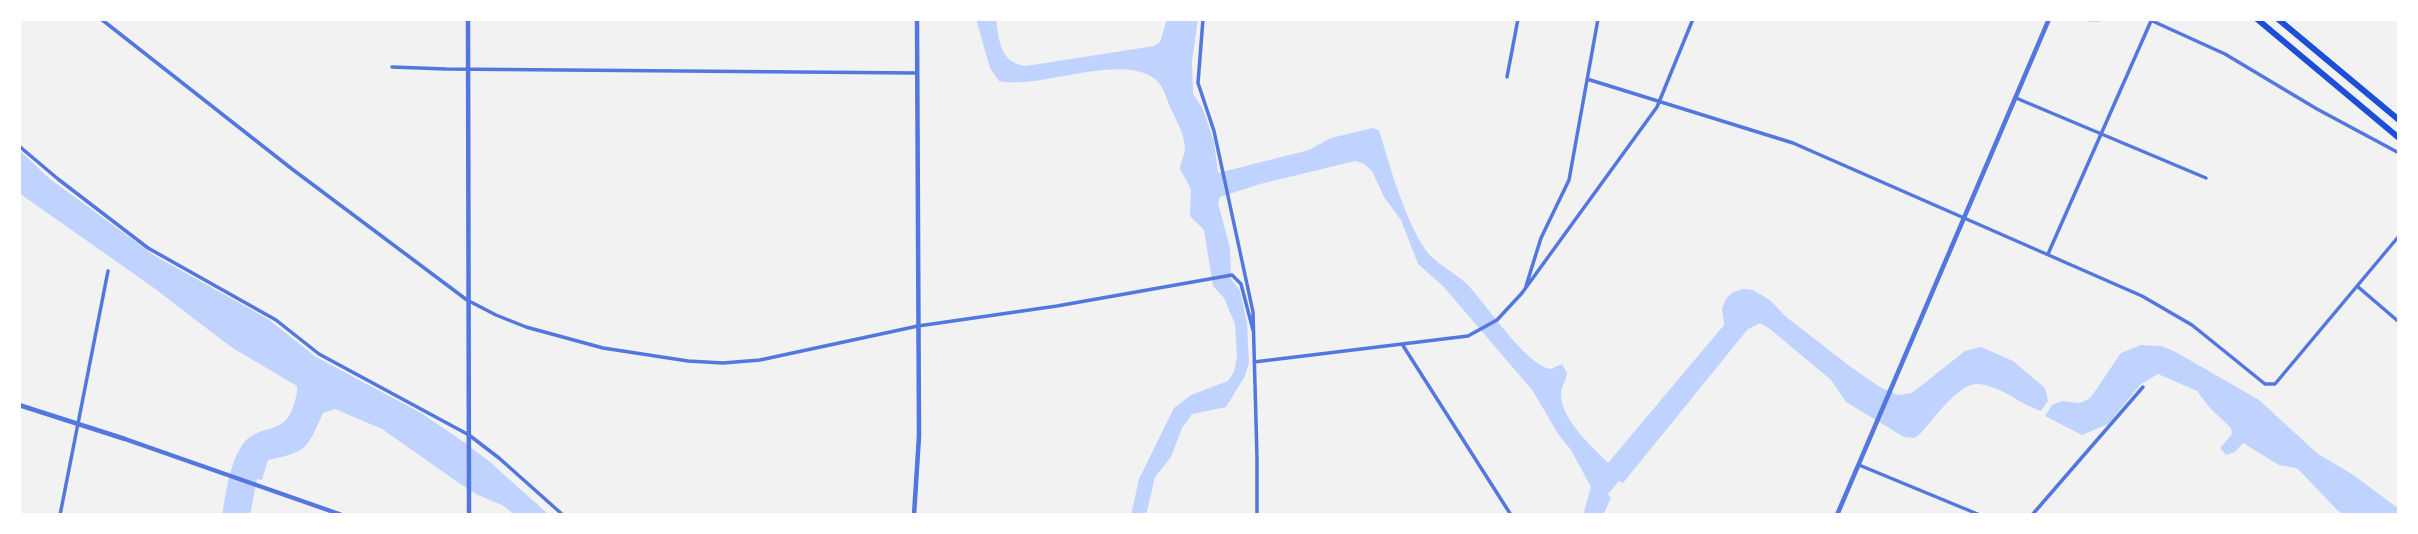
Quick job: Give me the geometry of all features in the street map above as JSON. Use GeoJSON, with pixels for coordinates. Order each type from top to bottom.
{"type":"FeatureCollection","features":[{"type":"Feature","properties":{"kind":"main road"},"geometry":{"type":"LineString","coordinates":[[2257,19],[2399,138]]}},
{"type":"Feature","properties":{"kind":"main road"},"geometry":{"type":"LineString","coordinates":[[2278,19],[2399,120]]}},
{"type":"Feature","properties":{"kind":"street"},"geometry":{"type":"LineString","coordinates":[[101,19],[292,169],[468,300],[510,322],[561,338],[625,352],[705,362],[741,362],[779,357],[817,346],[918,326],[1057,306],[1232,275],[1241,284],[1253,330]]}},
{"type":"Feature","properties":{"kind":"street"},"geometry":{"type":"LineString","coordinates":[[468,19],[469,515]]}},
{"type":"Feature","properties":{"kind":"street"},"geometry":{"type":"LineString","coordinates":[[914,515],[919,446],[917,19]]}},
{"type":"Feature","properties":{"kind":"street"},"geometry":{"type":"LineString","coordinates":[[1203,19],[1198,83],[1213,124],[1253,312],[1257,515]]}},
{"type":"Feature","properties":{"kind":"street"},"geometry":{"type":"LineString","coordinates":[[1507,77],[1518,19]]}},
{"type":"Feature","properties":{"kind":"street"},"geometry":{"type":"LineString","coordinates":[[1525,289],[1541,238],[1569,180],[1598,19]]}},
{"type":"Feature","properties":{"kind":"street"},"geometry":{"type":"LineString","coordinates":[[1254,362],[1468,336],[1497,320],[1558,246],[1660,101],[1693,19]]}},
{"type":"Feature","properties":{"kind":"street"},"geometry":{"type":"LineString","coordinates":[[1837,515],[2049,19]]}},
{"type":"Feature","properties":{"kind":"street"},"geometry":{"type":"LineString","coordinates":[[2089,19],[2100,19]]}},
{"type":"Feature","properties":{"kind":"street"},"geometry":{"type":"LineString","coordinates":[[2048,254],[2150,20],[2225,54],[2399,153]]}},
{"type":"Feature","properties":{"kind":"street"},"geometry":{"type":"LineString","coordinates":[[392,67],[916,73]]}},
{"type":"Feature","properties":{"kind":"street"},"geometry":{"type":"LineString","coordinates":[[1587,79],[1793,143],[2048,254],[2169,310],[2269,385],[2275,384],[2399,236]]}},
{"type":"Feature","properties":{"kind":"street"},"geometry":{"type":"LineString","coordinates":[[2016,98],[2206,178]]}},
{"type":"Feature","properties":{"kind":"street"},"geometry":{"type":"LineString","coordinates":[[19,146],[148,248],[276,320],[319,354],[469,435],[563,515]]}},
{"type":"Feature","properties":{"kind":"street"},"geometry":{"type":"LineString","coordinates":[[60,515],[108,271]]}},
{"type":"Feature","properties":{"kind":"street"},"geometry":{"type":"LineString","coordinates":[[2357,286],[2399,322]]}},
{"type":"Feature","properties":{"kind":"street"},"geometry":{"type":"LineString","coordinates":[[1402,344],[1511,515]]}},
{"type":"Feature","properties":{"kind":"street"},"geometry":{"type":"LineString","coordinates":[[2032,515],[2143,387]]}},
{"type":"Feature","properties":{"kind":"street"},"geometry":{"type":"LineString","coordinates":[[19,405],[79,423],[342,515]]}},
{"type":"Feature","properties":{"kind":"street"},"geometry":{"type":"LineString","coordinates":[[1858,465],[1980,515]]}},
{"type":"Feature","properties":{"kind":"water"},"geometry":{"type":"Polygon","coordinates":[[[976,19],[996,19],[1002,50],[1017,64],[1026,66],[1154,46],[1160,42],[1167,19],[1198,19],[1192,61],[1193,94],[1203,109],[1214,142],[1218,173],[1309,150],[1331,138],[1373,128],[1379,130],[1404,208],[1425,249],[1466,283],[1530,357],[1551,369],[1562,364],[1567,373],[1561,395],[1566,414],[1578,432],[1608,463],[1724,325],[1722,308],[1726,299],[1733,292],[1743,289],[1753,290],[1770,300],[1785,316],[1852,368],[1880,387],[1898,395],[1912,393],[1965,351],[1981,347],[2013,361],[2045,388],[2048,401],[2041,411],[1997,389],[1974,384],[1964,388],[1951,399],[1920,434],[1914,438],[1904,437],[1846,402],[1831,380],[1760,323],[1748,329],[1623,483],[1619,481],[1608,494],[1611,498],[1603,515],[1583,515],[1591,487],[1533,391],[1443,286],[1418,264],[1401,220],[1384,197],[1372,171],[1355,161],[1260,184],[1220,197],[1218,203],[1230,248],[1231,279],[1240,291],[1247,323],[1249,363],[1245,376],[1226,407],[1192,414],[1182,428],[1171,457],[1155,477],[1146,515],[1131,515],[1139,479],[1174,408],[1191,395],[1228,381],[1234,372],[1237,357],[1235,324],[1224,298],[1213,286],[1204,230],[1190,216],[1191,189],[1180,169],[1185,151],[1183,136],[1162,87],[1155,79],[1140,72],[1101,70],[1035,81],[999,81],[990,68],[976,19]]]}},
{"type":"Feature","properties":{"kind":"water"},"geometry":{"type":"Polygon","coordinates":[[[19,150],[50,179],[155,256],[268,319],[316,357],[421,413],[461,440],[549,515],[514,515],[504,506],[476,494],[456,481],[382,429],[335,409],[323,413],[304,447],[291,454],[268,460],[262,480],[257,479],[250,515],[222,515],[231,471],[241,447],[254,434],[277,426],[289,416],[297,386],[231,347],[154,288],[19,193],[19,150]]]}},
{"type":"Feature","properties":{"kind":"water"},"geometry":{"type":"Polygon","coordinates":[[[2141,345],[2161,346],[2174,351],[2259,400],[2318,454],[2352,474],[2399,509],[2399,515],[2345,515],[2296,468],[2279,465],[2243,443],[2235,452],[2226,455],[2220,448],[2232,434],[2231,428],[2197,391],[2158,374],[2141,384],[2108,424],[2082,435],[2045,416],[2052,405],[2062,401],[2079,403],[2091,397],[2121,353],[2141,345]]]}}]}
